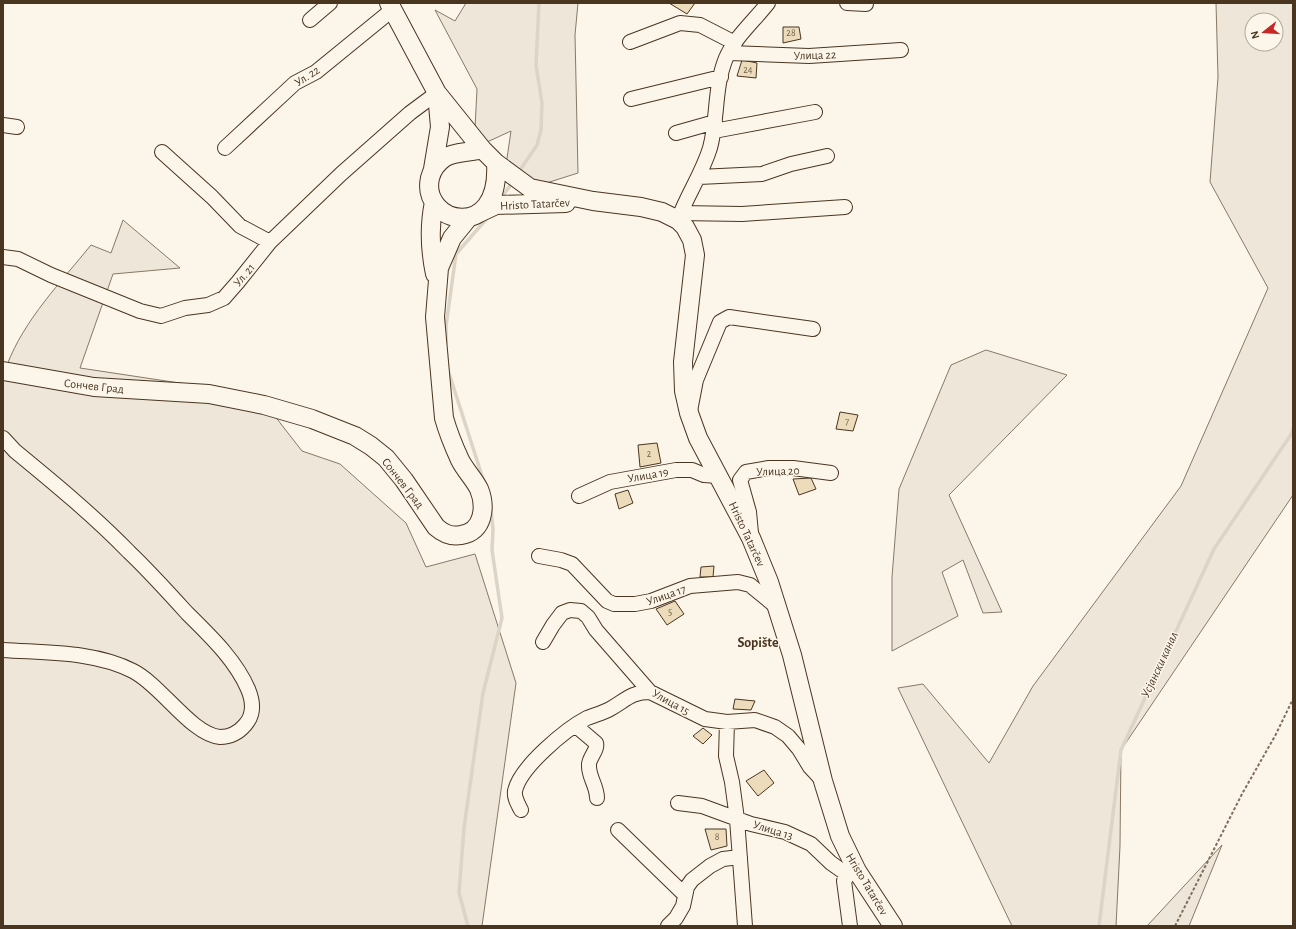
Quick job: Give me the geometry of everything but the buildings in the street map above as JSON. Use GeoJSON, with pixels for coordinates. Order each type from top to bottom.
{"type":"FeatureCollection","features":[{"type":"Feature","properties":{"kind":"main road"},"geometry":{"type":"LineString","coordinates":[[391,6],[437,93],[482,149],[496,163],[497,181],[492,199],[452,238],[439,268],[438,284]]}},
{"type":"Feature","properties":{"kind":"main road"},"geometry":{"type":"LineString","coordinates":[[437,93],[440,127],[429,189],[434,202],[439,208],[449,215],[461,218],[474,215]]}},
{"type":"Feature","properties":{"kind":"main road"},"geometry":{"type":"LineString","coordinates":[[433,169],[438,163],[452,154],[468,153],[482,149]]}},
{"type":"Feature","properties":{"kind":"main road","name":"Hristo Tatarčev"},"geometry":{"type":"LineString","coordinates":[[496,163],[530,188],[593,201],[641,207],[679,216],[692,240],[695,255],[683,362],[684,391],[689,413],[698,438],[751,538],[778,608],[792,655],[823,781],[853,873],[893,926]]}},
{"type":"Feature","properties":{"kind":"main road","name":"Hristo Tatarčev"},"geometry":{"type":"LineString","coordinates":[[474,215],[501,205],[593,201]]}},
{"type":"Feature","properties":{"kind":"main road"},"geometry":{"type":"LineString","coordinates":[[434,202],[430,218],[431,244],[438,284]]}},
{"type":"Feature","properties":{"kind":"main road","name":"Сончев Град"},"geometry":{"type":"LineString","coordinates":[[3,371],[94,387],[208,394],[264,405],[312,419],[355,436],[371,446],[386,458],[404,480],[436,527],[443,533],[451,536],[463,535],[473,530],[480,522],[483,508],[479,489],[461,462],[448,432],[444,418],[435,317],[438,284]]}},
{"type":"Feature","properties":{"kind":"street"},"geometry":{"type":"LineString","coordinates":[[310,20],[330,3]]}},
{"type":"Feature","properties":{"kind":"street"},"geometry":{"type":"LineString","coordinates":[[768,3],[732,48],[721,77],[714,127],[699,177],[679,216],[742,214],[845,207]]}},
{"type":"Feature","properties":{"kind":"street"},"geometry":{"type":"LineString","coordinates":[[847,3],[866,4]]}},
{"type":"Feature","properties":{"kind":"street","name":"Ул. 22"},"geometry":{"type":"LineString","coordinates":[[225,148],[295,82],[316,72],[391,6]]}},
{"type":"Feature","properties":{"kind":"street","name":"Улица 22"},"geometry":{"type":"LineString","coordinates":[[630,42],[680,23],[700,26],[732,48],[809,56],[901,50]]}},
{"type":"Feature","properties":{"kind":"street"},"geometry":{"type":"LineString","coordinates":[[630,99],[721,77]]}},
{"type":"Feature","properties":{"kind":"street","name":"Ул. 21"},"geometry":{"type":"LineString","coordinates":[[3,257],[18,259],[51,275],[133,308],[161,316],[185,308],[208,305],[224,298],[270,242],[341,174],[410,113],[437,93]]}},
{"type":"Feature","properties":{"kind":"street"},"geometry":{"type":"LineString","coordinates":[[676,133],[815,112]]}},
{"type":"Feature","properties":{"kind":"street"},"geometry":{"type":"LineString","coordinates":[[162,152],[212,197],[240,226],[270,242]]}},
{"type":"Feature","properties":{"kind":"street"},"geometry":{"type":"LineString","coordinates":[[699,177],[762,174],[791,164],[827,156]]}},
{"type":"Feature","properties":{"kind":"street"},"geometry":{"type":"LineString","coordinates":[[689,413],[696,380],[720,322],[724,318],[729,317],[813,329]]}},
{"type":"Feature","properties":{"kind":"street"},"geometry":{"type":"LineString","coordinates":[[3,438],[15,451],[129,551],[222,649],[248,689],[252,704],[252,714],[242,729],[233,734],[219,736],[206,734],[154,686],[134,671],[86,657],[3,650]]}},
{"type":"Feature","properties":{"kind":"street","name":"Улица 20"},"geometry":{"type":"LineString","coordinates":[[751,538],[749,512],[740,480],[746,472],[769,468],[793,468],[831,473]]}},
{"type":"Feature","properties":{"kind":"street","name":"Улица 19"},"geometry":{"type":"LineString","coordinates":[[579,496],[610,482],[676,470],[692,470],[704,475],[719,476]]}},
{"type":"Feature","properties":{"kind":"street","name":"Улица 17"},"geometry":{"type":"LineString","coordinates":[[539,556],[561,560],[572,564],[607,601],[614,604],[635,604],[650,601],[690,586],[738,582],[750,585],[778,608]]}},
{"type":"Feature","properties":{"kind":"street","name":"Улица 15"},"geometry":{"type":"LineString","coordinates":[[543,642],[552,625],[562,613],[570,610],[581,611],[588,616],[596,630],[650,692],[705,719],[727,722],[755,720],[775,726],[792,740],[810,767],[823,781]]}},
{"type":"Feature","properties":{"kind":"street"},"geometry":{"type":"LineString","coordinates":[[522,810],[515,800],[515,792],[521,779],[534,762],[555,740],[586,719],[609,709],[637,692],[650,692]]}},
{"type":"Feature","properties":{"kind":"street"},"geometry":{"type":"LineString","coordinates":[[727,722],[726,756],[732,782],[737,819],[745,926]]}},
{"type":"Feature","properties":{"kind":"street"},"geometry":{"type":"LineString","coordinates":[[576,726],[596,742],[597,746],[589,762],[589,771],[597,789],[597,798]]}},
{"type":"Feature","properties":{"kind":"street","name":"Улица 13"},"geometry":{"type":"LineString","coordinates":[[678,803],[702,806],[737,819],[785,832],[811,844],[831,863],[853,873]]}},
{"type":"Feature","properties":{"kind":"street"},"geometry":{"type":"LineString","coordinates":[[618,830],[685,895]]}},
{"type":"Feature","properties":{"kind":"street"},"geometry":{"type":"LineString","coordinates":[[668,926],[676,918],[683,906],[687,887],[692,880],[710,866],[723,859],[740,857]]}},
{"type":"Feature","properties":{"kind":"street"},"geometry":{"type":"LineString","coordinates":[[850,926],[844,881],[853,873]]}},
{"type":"Feature","properties":{"kind":"path"},"geometry":{"type":"LineString","coordinates":[[1175,926],[1242,794],[1275,736],[1293,699]]}},
{"type":"Feature","properties":{"kind":"shaded area"},"geometry":{"type":"Polygon","coordinates":[[[466,3],[578,3],[575,35],[578,173],[537,186],[506,165],[511,131],[474,148],[477,89],[435,10],[455,21],[466,3]]]}},
{"type":"Feature","properties":{"kind":"shaded area"},"geometry":{"type":"Polygon","coordinates":[[[1216,3],[1293,3],[1293,495],[1121,750],[1120,846],[1116,926],[1012,926],[898,688],[923,684],[989,763],[1033,686],[1181,486],[1268,288],[1210,182],[1218,77],[1216,3]]]}},
{"type":"Feature","properties":{"kind":"shaded area"},"geometry":{"type":"Polygon","coordinates":[[[123,220],[180,268],[113,274],[80,368],[206,387],[267,406],[302,451],[340,464],[406,523],[426,567],[475,554],[516,683],[482,926],[3,926],[3,363],[7,365],[14,348],[33,317],[91,245],[111,253],[123,220]]]}},
{"type":"Feature","properties":{"kind":"shaded area"},"geometry":{"type":"Polygon","coordinates":[[[986,350],[1067,375],[949,495],[1002,612],[983,613],[963,560],[942,572],[958,616],[892,651],[892,577],[899,489],[951,365],[986,350]]]}},
{"type":"Feature","properties":{"kind":"shaded area"},"geometry":{"type":"Polygon","coordinates":[[[1222,845],[1189,926],[1147,926],[1222,845]]]}},
{"type":"Feature","properties":{"kind":"waterway"},"geometry":{"type":"LineString","coordinates":[[518,173],[537,145],[541,130],[542,103],[536,65],[539,3]]}},
{"type":"Feature","properties":{"kind":"waterway"},"geometry":{"type":"LineString","coordinates":[[500,199],[513,182]]}},
{"type":"Feature","properties":{"kind":"waterway"},"geometry":{"type":"LineString","coordinates":[[446,343],[446,326],[456,254],[489,216]]}},
{"type":"Feature","properties":{"kind":"waterway"},"geometry":{"type":"LineString","coordinates":[[447,367],[483,479]]}},
{"type":"Feature","properties":{"kind":"waterway","name":"Усјански канал"},"geometry":{"type":"LineString","coordinates":[[1099,926],[1121,750],[1214,549],[1292,433],[1293,429]]}},
{"type":"Feature","properties":{"kind":"waterway"},"geometry":{"type":"LineString","coordinates":[[468,926],[459,893],[464,828],[483,693],[502,618],[492,550],[493,529],[491,510]]}},
{"type":"Feature","properties":{"kind":"district","name":"Sopište"},"geometry":{"type":"Point","coordinates":[758,643]}}]}
